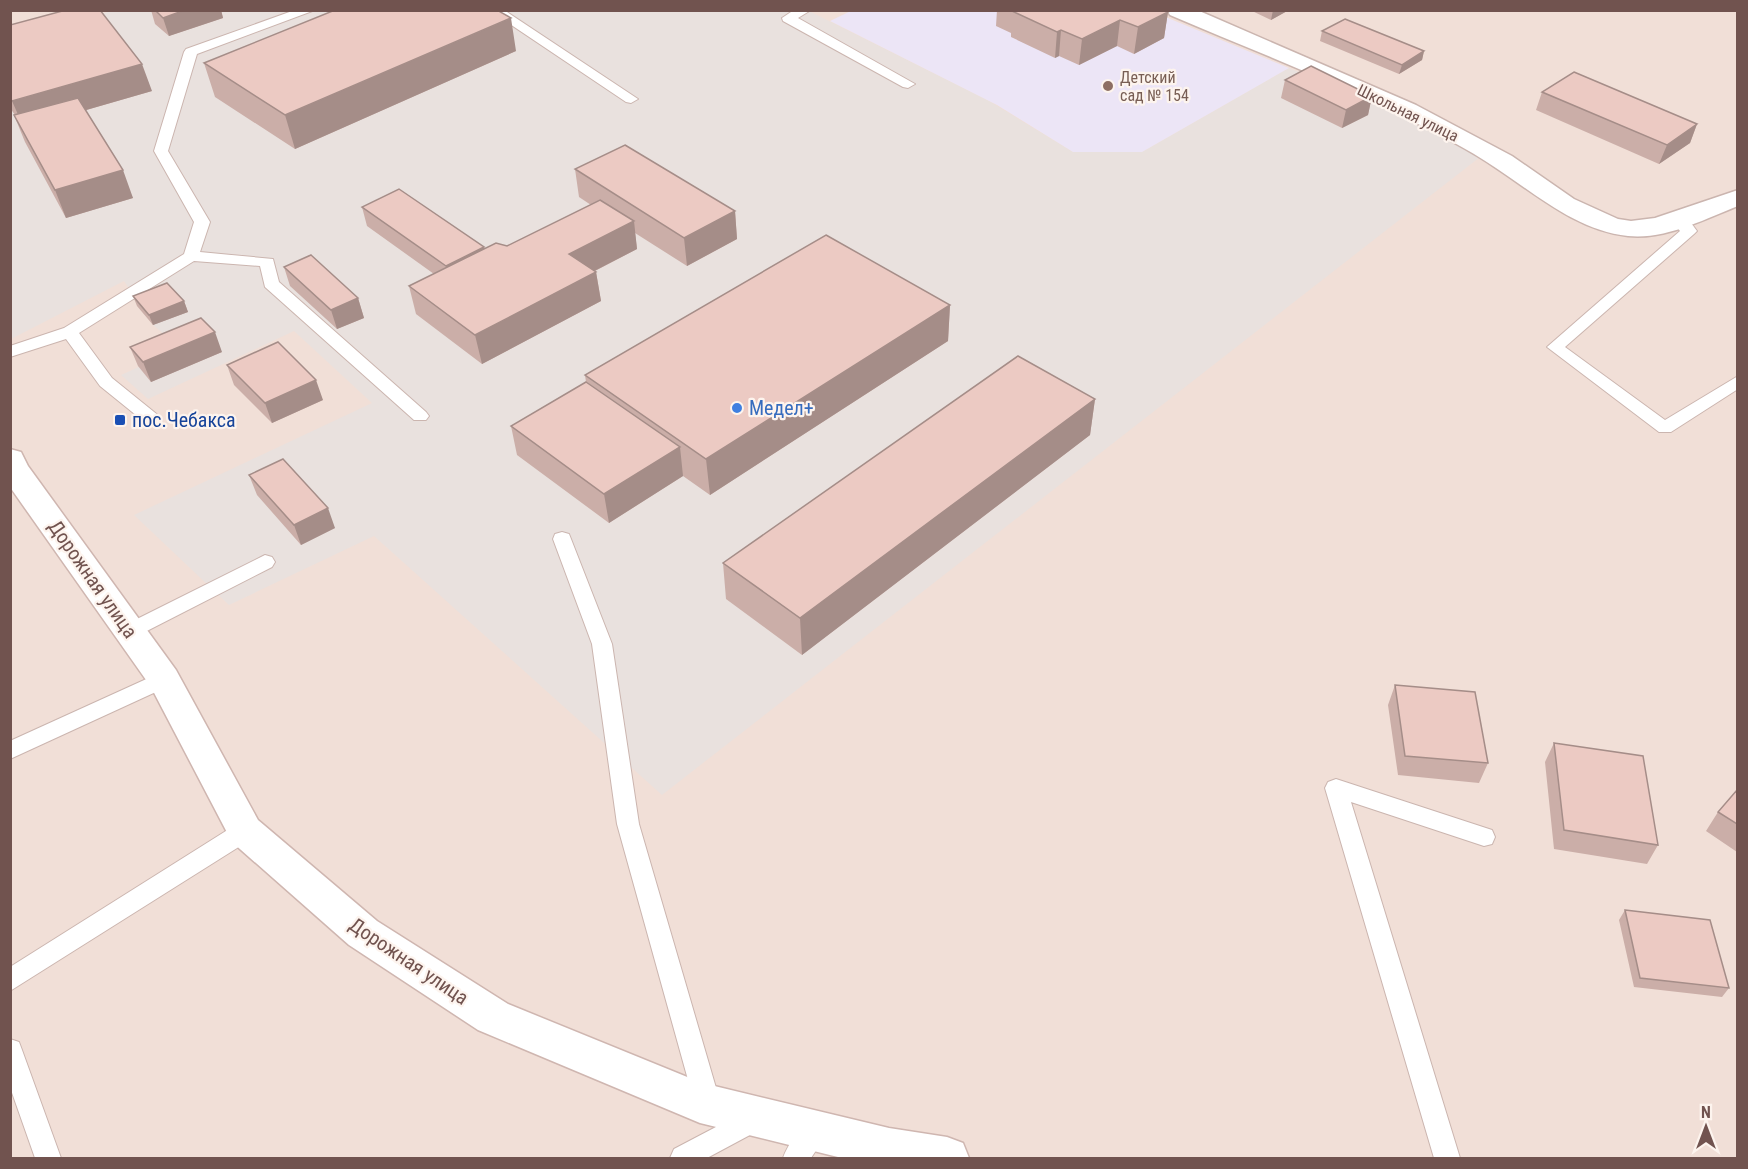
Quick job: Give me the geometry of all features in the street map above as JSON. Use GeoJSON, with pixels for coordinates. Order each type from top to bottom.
{"type":"FeatureCollection","features":[{"type":"Feature","properties":{"kind":"street","name":"Школьная улица"},"geometry":{"type":"LineString","coordinates":[[1178,10],[1408,110],[1503,161],[1565,204],[1589,217],[1631,229],[1657,226],[1679,220]]}},
{"type":"Feature","properties":{"kind":"street"},"geometry":{"type":"LineString","coordinates":[[1679,220],[1737,197]]}},
{"type":"Feature","properties":{"kind":"street","name":"Дорожная улица"},"geometry":{"type":"LineString","coordinates":[[10,459],[14,469],[164,679],[245,831],[363,933],[493,1017],[708,1105],[757,1117],[806,1145],[890,1149],[947,1158]]}},
{"type":"Feature","properties":{"kind":"lane"},"geometry":{"type":"LineString","coordinates":[[191,256],[202,222],[161,151],[191,52],[309,10]]}},
{"type":"Feature","properties":{"kind":"lane"},"geometry":{"type":"LineString","coordinates":[[495,10],[631,99]]}},
{"type":"Feature","properties":{"kind":"lane"},"geometry":{"type":"LineString","coordinates":[[805,10],[788,18],[908,84]]}},
{"type":"Feature","properties":{"kind":"lane"},"geometry":{"type":"LineString","coordinates":[[1679,220],[1689,231],[1555,347],[1665,428],[1737,381]]}},
{"type":"Feature","properties":{"kind":"lane"},"geometry":{"type":"LineString","coordinates":[[10,352],[70,332],[191,256],[267,262],[271,284],[420,416]]}},
{"type":"Feature","properties":{"kind":"lane"},"geometry":{"type":"LineString","coordinates":[[70,332],[106,382],[153,420]]}},
{"type":"Feature","properties":{"kind":"lane"},"geometry":{"type":"LineString","coordinates":[[562,539],[602,644],[628,824],[708,1105]]}},
{"type":"Feature","properties":{"kind":"lane"},"geometry":{"type":"LineString","coordinates":[[130,631],[265,562]]}},
{"type":"Feature","properties":{"kind":"lane"},"geometry":{"type":"LineString","coordinates":[[10,752],[164,679]]}},
{"type":"Feature","properties":{"kind":"lane"},"geometry":{"type":"LineString","coordinates":[[1447,1158],[1336,789],[1484,837]]}},
{"type":"Feature","properties":{"kind":"lane"},"geometry":{"type":"LineString","coordinates":[[10,980],[245,831]]}},
{"type":"Feature","properties":{"kind":"lane"},"geometry":{"type":"LineString","coordinates":[[10,1050],[48,1158]]}},
{"type":"Feature","properties":{"kind":"lane"},"geometry":{"type":"LineString","coordinates":[[683,1158],[757,1117]]}},
{"type":"Feature","properties":{"kind":"shaded area","name":"Детский сад № 154"},"geometry":{"type":"Polygon","coordinates":[[[853,10],[1151,11],[1289,68],[1142,152],[1073,152],[997,105],[830,21],[853,10]]]}},
{"type":"Feature","properties":{"kind":"shaded area"},"geometry":{"type":"Polygon","coordinates":[[[11,11],[1737,11],[1737,1158],[11,1158],[11,11]]]}},
{"type":"Feature","properties":{"kind":"shaded area"},"geometry":{"type":"Polygon","coordinates":[[[111,11],[809,11],[989,101],[1073,152],[1142,152],[1289,68],[1489,150],[662,795],[374,536],[229,605],[134,515],[372,403],[294,331],[148,399],[121,375],[181,348],[153,325],[124,281],[11,339],[11,42],[111,11]]]}},
{"type":"Feature","properties":{"kind":"building"},"geometry":{"type":"Polygon","coordinates":[[[66,10],[100,10],[142,64],[12,101],[10,98],[10,25],[66,10]]]}},
{"type":"Feature","properties":{"kind":"building"},"geometry":{"type":"Polygon","coordinates":[[[155,10],[185,10],[163,18],[155,10]]]}},
{"type":"Feature","properties":{"kind":"building"},"geometry":{"type":"Polygon","coordinates":[[[335,10],[497,10],[511,18],[285,115],[204,63],[335,10]]]}},
{"type":"Feature","properties":{"kind":"building"},"geometry":{"type":"Polygon","coordinates":[[[1013,10],[1164,10],[1168,12],[1138,27],[1120,20],[1082,39],[1061,30],[1057,32],[1013,10]]]}},
{"type":"Feature","properties":{"kind":"building"},"geometry":{"type":"Polygon","coordinates":[[[1345,19],[1424,51],[1402,65],[1322,31],[1345,19]]]}},
{"type":"Feature","properties":{"kind":"building"},"geometry":{"type":"Polygon","coordinates":[[[1311,66],[1372,96],[1346,110],[1285,80],[1311,66]]]}},
{"type":"Feature","properties":{"kind":"building"},"geometry":{"type":"Polygon","coordinates":[[[1574,72],[1697,124],[1667,145],[1542,92],[1574,72]]]}},
{"type":"Feature","properties":{"kind":"building"},"geometry":{"type":"Polygon","coordinates":[[[78,98],[123,170],[55,190],[14,115],[78,98]]]}},
{"type":"Feature","properties":{"kind":"building"},"geometry":{"type":"Polygon","coordinates":[[[625,145],[735,211],[684,238],[575,169],[625,145]]]}},
{"type":"Feature","properties":{"kind":"building"},"geometry":{"type":"Polygon","coordinates":[[[399,189],[484,247],[446,266],[362,207],[399,189]]]}},
{"type":"Feature","properties":{"kind":"building"},"geometry":{"type":"Polygon","coordinates":[[[600,200],[634,221],[569,254],[596,272],[475,335],[409,286],[496,243],[507,246],[600,200]]]}},
{"type":"Feature","properties":{"kind":"building"},"geometry":{"type":"Polygon","coordinates":[[[826,235],[950,305],[706,459],[585,375],[826,235]]]}},
{"type":"Feature","properties":{"kind":"building"},"geometry":{"type":"Polygon","coordinates":[[[311,255],[358,298],[331,310],[284,267],[311,255]]]}},
{"type":"Feature","properties":{"kind":"building"},"geometry":{"type":"Polygon","coordinates":[[[167,283],[184,301],[149,315],[133,296],[167,283]]]}},
{"type":"Feature","properties":{"kind":"building"},"geometry":{"type":"Polygon","coordinates":[[[201,318],[215,332],[143,362],[130,347],[201,318]]]}},
{"type":"Feature","properties":{"kind":"building"},"geometry":{"type":"Polygon","coordinates":[[[278,342],[316,380],[265,403],[227,365],[278,342]]]}},
{"type":"Feature","properties":{"kind":"building"},"geometry":{"type":"Polygon","coordinates":[[[1018,356],[1095,399],[800,618],[723,563],[1018,356]]]}},
{"type":"Feature","properties":{"kind":"building"},"geometry":{"type":"Polygon","coordinates":[[[586,382],[680,447],[604,494],[511,426],[586,382]]]}},
{"type":"Feature","properties":{"kind":"building"},"geometry":{"type":"Polygon","coordinates":[[[283,459],[328,508],[294,525],[249,475],[283,459]]]}},
{"type":"Feature","properties":{"kind":"building"},"geometry":{"type":"Polygon","coordinates":[[[1395,685],[1475,692],[1488,763],[1405,756],[1395,685]]]}},
{"type":"Feature","properties":{"kind":"building"},"geometry":{"type":"Polygon","coordinates":[[[1554,743],[1643,756],[1658,845],[1564,830],[1554,743]]]}},
{"type":"Feature","properties":{"kind":"building"},"geometry":{"type":"Polygon","coordinates":[[[1737,790],[1737,824],[1718,812],[1737,790]]]}},
{"type":"Feature","properties":{"kind":"building"},"geometry":{"type":"Polygon","coordinates":[[[1625,910],[1710,920],[1729,988],[1640,978],[1625,910]]]}},
{"type":"Feature","properties":{"kind":"place","name":"Детский сад № 154"},"geometry":{"type":"Point","coordinates":[1108,86]}},
{"type":"Feature","properties":{"kind":"place","name":"Медел+"},"geometry":{"type":"Point","coordinates":[737,408]}},
{"type":"Feature","properties":{"kind":"place","name":"пос.Чебакса"},"geometry":{"type":"Point","coordinates":[120,420]}}]}
